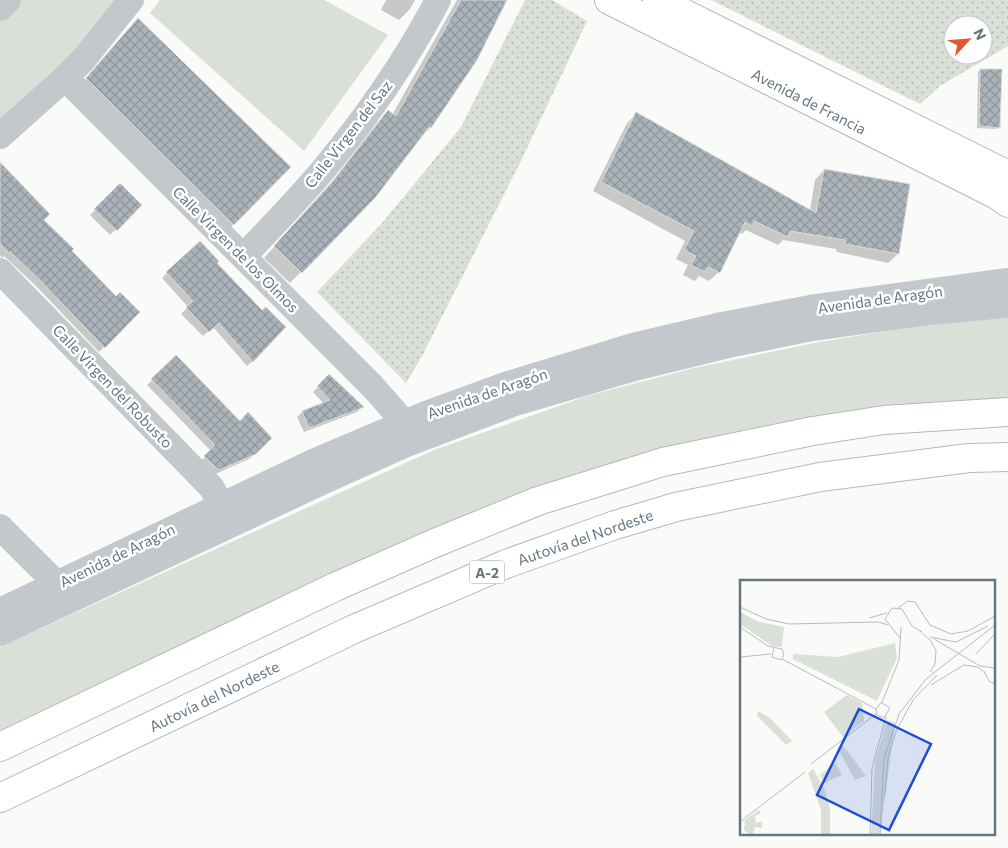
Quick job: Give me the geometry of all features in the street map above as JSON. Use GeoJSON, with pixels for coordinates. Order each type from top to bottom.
{"type":"FeatureCollection","features":[{"type":"Feature","properties":{"kind":"main road","name":"Avenida de Francia"},"geometry":{"type":"LineString","coordinates":[[609,0],[995,194],[1008,203]]}},
{"type":"Feature","properties":{"kind":"main road","name":"Avenida de Francia"},"geometry":{"type":"LineString","coordinates":[[657,0],[1008,175]]}},
{"type":"Feature","properties":{"kind":"main road"},"geometry":{"type":"LineString","coordinates":[[0,747],[335,588],[435,543],[538,501],[663,462],[813,431],[884,420],[1008,412]]}},
{"type":"Feature","properties":{"kind":"main road","name":"Autovía del Nordeste"},"geometry":{"type":"LineString","coordinates":[[0,798],[354,629],[506,564],[615,525],[676,507],[820,476],[969,458],[1008,457]]}},
{"type":"Feature","properties":{"kind":"street"},"geometry":{"type":"LineString","coordinates":[[0,8],[8,0]]}},
{"type":"Feature","properties":{"kind":"street"},"geometry":{"type":"LineString","coordinates":[[0,136],[83,60],[131,0]]}},
{"type":"Feature","properties":{"kind":"street","name":"Calle Virgen del Saz"},"geometry":{"type":"LineString","coordinates":[[244,256],[323,170],[375,104],[400,66],[438,0]]}},
{"type":"Feature","properties":{"kind":"street","name":"Calle Virgen de los Olmos"},"geometry":{"type":"LineString","coordinates":[[65,78],[382,396],[402,424]]}},
{"type":"Feature","properties":{"kind":"street","name":"Calle Virgen del Robusto"},"geometry":{"type":"LineString","coordinates":[[0,271],[212,488],[221,506]]}},
{"type":"Feature","properties":{"kind":"street","name":"Avenida de Aragón"},"geometry":{"type":"LineString","coordinates":[[0,610],[313,462],[402,424],[508,384],[633,346],[722,325],[810,308],[1008,281]]}},
{"type":"Feature","properties":{"kind":"street","name":"Avenida de Aragón"},"geometry":{"type":"LineString","coordinates":[[0,633],[357,466],[409,443],[516,404],[638,368],[728,345],[812,328],[920,313],[1008,305]]}},
{"type":"Feature","properties":{"kind":"street"},"geometry":{"type":"LineString","coordinates":[[0,527],[57,584]]}},
{"type":"Feature","properties":{"kind":"shaded area"},"geometry":{"type":"Polygon","coordinates":[[[7,0],[122,0],[0,131],[0,6],[7,0]]]}},
{"type":"Feature","properties":{"kind":"shaded area"},"geometry":{"type":"Polygon","coordinates":[[[160,0],[324,0],[388,35],[304,151],[150,13],[160,0]]]}},
{"type":"Feature","properties":{"kind":"shaded area"},"geometry":{"type":"Polygon","coordinates":[[[525,0],[552,0],[587,21],[521,161],[421,358],[406,383],[317,292],[383,222],[461,127],[525,0]]]}},
{"type":"Feature","properties":{"kind":"shaded area"},"geometry":{"type":"Polygon","coordinates":[[[711,0],[1008,0],[1008,46],[993,55],[993,15],[943,15],[943,65],[976,65],[940,86],[920,104],[711,0]]]}},
{"type":"Feature","properties":{"kind":"shaded area"},"geometry":{"type":"Polygon","coordinates":[[[1008,318],[1008,412],[884,420],[538,501],[0,747],[0,647],[434,450],[587,396],[694,368],[814,343],[916,326],[1008,318]]]}},
{"type":"Feature","properties":{"kind":"building"},"geometry":{"type":"Polygon","coordinates":[[[461,0],[507,0],[477,60],[431,128],[429,127],[375,198],[302,273],[274,246],[334,180],[388,110],[396,116],[461,0]]]}},
{"type":"Feature","properties":{"kind":"building"},"geometry":{"type":"Polygon","coordinates":[[[138,18],[291,167],[234,225],[86,78],[138,18]]]}},
{"type":"Feature","properties":{"kind":"building"},"geometry":{"type":"Polygon","coordinates":[[[980,69],[1002,69],[1000,128],[979,126],[980,69]]]}},
{"type":"Feature","properties":{"kind":"building"},"geometry":{"type":"Polygon","coordinates":[[[636,112],[816,213],[824,169],[910,184],[899,254],[845,244],[845,240],[790,231],[788,237],[754,221],[752,226],[745,222],[720,273],[708,267],[705,272],[691,265],[696,256],[684,250],[694,231],[601,182],[636,112]]]}},
{"type":"Feature","properties":{"kind":"building"},"geometry":{"type":"Polygon","coordinates":[[[0,162],[50,214],[44,220],[74,249],[72,251],[116,296],[120,292],[140,312],[105,348],[41,281],[10,251],[9,253],[0,244],[0,162]]]}},
{"type":"Feature","properties":{"kind":"building"},"geometry":{"type":"Polygon","coordinates":[[[120,183],[142,205],[117,231],[94,209],[120,183]]]}},
{"type":"Feature","properties":{"kind":"building"},"geometry":{"type":"Polygon","coordinates":[[[200,241],[219,261],[217,263],[262,310],[266,307],[286,327],[253,362],[219,323],[209,332],[186,307],[193,301],[166,272],[200,241]]]}},
{"type":"Feature","properties":{"kind":"building"},"geometry":{"type":"Polygon","coordinates":[[[176,355],[240,421],[248,412],[272,438],[256,454],[219,470],[204,456],[215,445],[151,379],[176,355]]]}},
{"type":"Feature","properties":{"kind":"building"},"geometry":{"type":"Polygon","coordinates":[[[329,374],[364,407],[309,428],[302,411],[330,400],[317,386],[329,374]]]}}]}
